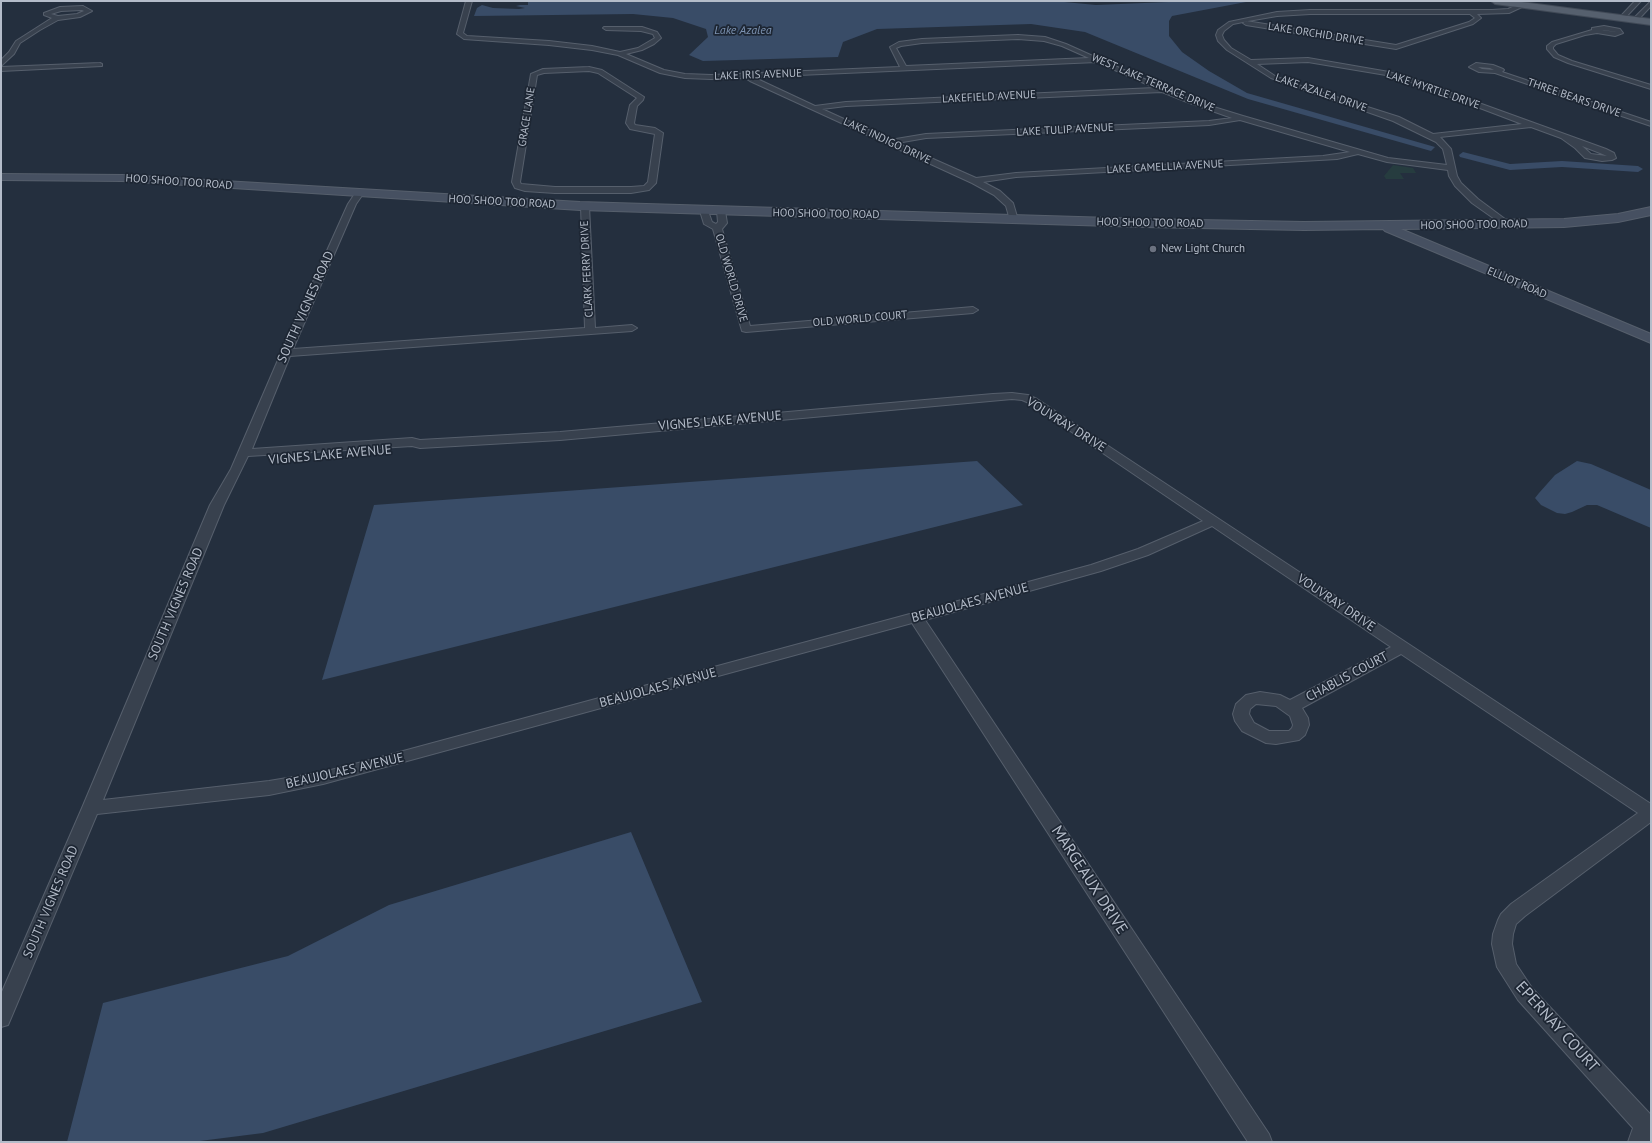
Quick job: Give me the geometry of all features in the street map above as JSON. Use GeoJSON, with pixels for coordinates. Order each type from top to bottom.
{"type":"FeatureCollection","features":[{"type":"Feature","properties":{"kind":"main road"},"geometry":{"type":"LineString","coordinates":[[1495,1],[1651,22]]}},
{"type":"Feature","properties":{"kind":"street","name":"LAKE IRIS AVENUE"},"geometry":{"type":"LineString","coordinates":[[469,1],[460,34],[466,38],[574,45],[620,54],[662,72],[675,75],[711,77],[1097,60]]}},
{"type":"Feature","properties":{"kind":"street"},"geometry":{"type":"LineString","coordinates":[[1622,18],[1637,1],[1651,3]]}},
{"type":"Feature","properties":{"kind":"street"},"geometry":{"type":"LineString","coordinates":[[1634,20],[1651,3]]}},
{"type":"Feature","properties":{"kind":"street","name":"LAKE AZALEA DRIVE"},"geometry":{"type":"LineString","coordinates":[[1506,224],[1468,194],[1458,184],[1451,168],[1447,149],[1442,143],[1432,136],[1392,118],[1293,86],[1273,77],[1229,49],[1221,41],[1219,35],[1225,26],[1261,16],[1293,13],[1509,11],[1522,5]]}},
{"type":"Feature","properties":{"kind":"street"},"geometry":{"type":"LineString","coordinates":[[1,64],[12,53],[18,42],[32,32],[56,18],[78,16],[89,11],[83,8],[60,9],[46,14],[56,18]]}},
{"type":"Feature","properties":{"kind":"street","name":"LAKE ORCHID DRIVE"},"geometry":{"type":"LineString","coordinates":[[1237,22],[1396,47],[1471,23],[1478,18],[1472,12]]}},
{"type":"Feature","properties":{"kind":"street"},"geometry":{"type":"LineString","coordinates":[[606,28],[642,29],[655,33],[658,38],[640,49],[620,54]]}},
{"type":"Feature","properties":{"kind":"street"},"geometry":{"type":"LineString","coordinates":[[1597,31],[1584,33],[1554,43],[1550,46],[1550,49],[1556,56],[1570,62],[1651,87]]}},
{"type":"Feature","properties":{"kind":"street","name":"WEST LAKE TERRACE DRIVE"},"geometry":{"type":"LineString","coordinates":[[904,69],[893,47],[899,44],[922,41],[1032,38],[1053,41],[1163,90],[1240,118],[1356,152],[1399,162],[1451,168]]}},
{"type":"Feature","properties":{"kind":"street","name":"LAKE MYRTLE DRIVE"},"geometry":{"type":"LineString","coordinates":[[1249,62],[1311,60],[1387,73],[1416,82],[1607,153],[1611,155],[1612,158],[1602,159],[1588,156],[1578,146],[1565,138]]}},
{"type":"Feature","properties":{"kind":"street"},"geometry":{"type":"LineString","coordinates":[[1,69],[100,65]]}},
{"type":"Feature","properties":{"kind":"street","name":"GRACE LANE"},"geometry":{"type":"LineString","coordinates":[[598,70],[642,98],[634,105],[630,124],[636,128],[656,130],[659,133],[652,183],[646,188],[549,197],[516,184],[533,75],[543,71],[598,70]]}},
{"type":"Feature","properties":{"kind":"street","name":"THREE BEARS DRIVE"},"geometry":{"type":"LineString","coordinates":[[1497,72],[1651,124]]}},
{"type":"Feature","properties":{"kind":"street","name":"LAKE INDIGO DRIVE"},"geometry":{"type":"LineString","coordinates":[[747,75],[752,80],[975,181],[997,193],[1010,205],[1014,220]]}},
{"type":"Feature","properties":{"kind":"street","name":"LAKEFIELD AVENUE"},"geometry":{"type":"LineString","coordinates":[[815,108],[846,104],[1163,90]]}},
{"type":"Feature","properties":{"kind":"street","name":"LAKE TULIP AVENUE"},"geometry":{"type":"LineString","coordinates":[[889,142],[926,136],[1209,123],[1240,118]]}},
{"type":"Feature","properties":{"kind":"street"},"geometry":{"type":"LineString","coordinates":[[1432,136],[1531,125]]}},
{"type":"Feature","properties":{"kind":"street","name":"LAKE CAMELLIA AVENUE"},"geometry":{"type":"LineString","coordinates":[[975,181],[1016,175],[1323,158],[1344,156],[1356,152]]}},
{"type":"Feature","properties":{"kind":"street","name":"HOO SHOO TOO ROAD"},"geometry":{"type":"LineString","coordinates":[[1,177],[122,178],[359,194],[549,197],[582,206],[704,211],[1270,226],[1564,223],[1618,218],[1651,211]]}},
{"type":"Feature","properties":{"kind":"street","name":"SOUTH VIGNES ROAD"},"geometry":{"type":"LineString","coordinates":[[1,1018],[91,808],[217,505],[242,457],[352,204],[359,194]]}},
{"type":"Feature","properties":{"kind":"street","name":"CLARK FERRY DRIVE"},"geometry":{"type":"LineString","coordinates":[[582,206],[590,331]]}},
{"type":"Feature","properties":{"kind":"street","name":"OLD WORLD DRIVE"},"geometry":{"type":"LineString","coordinates":[[704,211],[708,224],[717,228]]}},
{"type":"Feature","properties":{"kind":"street","name":"OLD WORLD DRIVE"},"geometry":{"type":"LineString","coordinates":[[717,228],[722,223],[721,211]]}},
{"type":"Feature","properties":{"kind":"street","name":"ELLIOT ROAD"},"geometry":{"type":"LineString","coordinates":[[1384,226],[1651,340]]}},
{"type":"Feature","properties":{"kind":"street","name":"OLD WORLD DRIVE"},"geometry":{"type":"LineString","coordinates":[[717,228],[746,329]]}},
{"type":"Feature","properties":{"kind":"street","name":"OLD WORLD COURT"},"geometry":{"type":"LineString","coordinates":[[746,329],[973,310]]}},
{"type":"Feature","properties":{"kind":"street"},"geometry":{"type":"LineString","coordinates":[[286,353],[632,328]]}},
{"type":"Feature","properties":{"kind":"street","name":"VIGNES LAKE AVENUE"},"geometry":{"type":"LineString","coordinates":[[242,457],[335,456],[410,448],[420,444],[560,436],[993,397],[1020,396]]}},
{"type":"Feature","properties":{"kind":"street","name":"VOUVRAY DRIVE"},"geometry":{"type":"LineString","coordinates":[[1020,396],[1033,401],[1651,813]]}},
{"type":"Feature","properties":{"kind":"street","name":"BEAUJOLAES AVENUE"},"geometry":{"type":"LineString","coordinates":[[91,808],[257,790],[323,778],[916,618],[1110,564],[1143,552],[1213,521]]}},
{"type":"Feature","properties":{"kind":"street","name":"MARGEAUX DRIVE"},"geometry":{"type":"LineString","coordinates":[[916,618],[1261,1142]]}},
{"type":"Feature","properties":{"kind":"street","name":"CHABLIS COURT"},"geometry":{"type":"LineString","coordinates":[[1291,707],[1402,647]]}},
{"type":"Feature","properties":{"kind":"street","name":"EPERNAY COURT"},"geometry":{"type":"LineString","coordinates":[[1646,1133],[1525,994],[1507,967],[1502,944],[1503,934],[1508,920],[1518,910],[1651,813]]}},
{"type":"Feature","properties":{"kind":"green space"},"geometry":{"type":"Polygon","coordinates":[[[1393,165],[1413,168],[1416,173],[1400,173],[1404,179],[1386,179],[1384,176],[1393,165]]]}},
{"type":"Feature","properties":{"kind":"water","name":"Lake Azalea"},"geometry":{"type":"Polygon","coordinates":[[[528,1],[1054,1],[1096,5],[1192,1],[1279,1],[1246,2],[1172,16],[1169,21],[1169,36],[1182,52],[1209,71],[1247,93],[1435,147],[1431,151],[1248,99],[1085,32],[1031,24],[877,29],[843,42],[838,57],[703,61],[689,55],[708,37],[706,29],[673,18],[633,14],[474,16],[477,8],[482,5],[493,8],[519,9],[525,8],[516,6],[528,5],[528,1]]]}},
{"type":"Feature","properties":{"kind":"water"},"geometry":{"type":"Polygon","coordinates":[[[977,461],[1023,505],[322,680],[374,505],[977,461]]]}},
{"type":"Feature","properties":{"kind":"water"},"geometry":{"type":"Polygon","coordinates":[[[1577,461],[1591,464],[1651,490],[1651,528],[1597,505],[1587,505],[1565,514],[1557,513],[1541,505],[1535,498],[1539,493],[1555,475],[1577,461]]]}},
{"type":"Feature","properties":{"kind":"water"},"geometry":{"type":"Polygon","coordinates":[[[631,832],[702,1002],[263,1133],[192,1142],[67,1142],[103,1003],[288,956],[389,905],[631,832]]]}},
{"type":"Feature","properties":{"kind":"waterway"},"geometry":{"type":"LineString","coordinates":[[1463,155],[1510,167],[1562,164],[1638,169]]}},
{"type":"Feature","properties":{"kind":"place","name":"New Light Church"},"geometry":{"type":"Point","coordinates":[1153,249]}}]}
